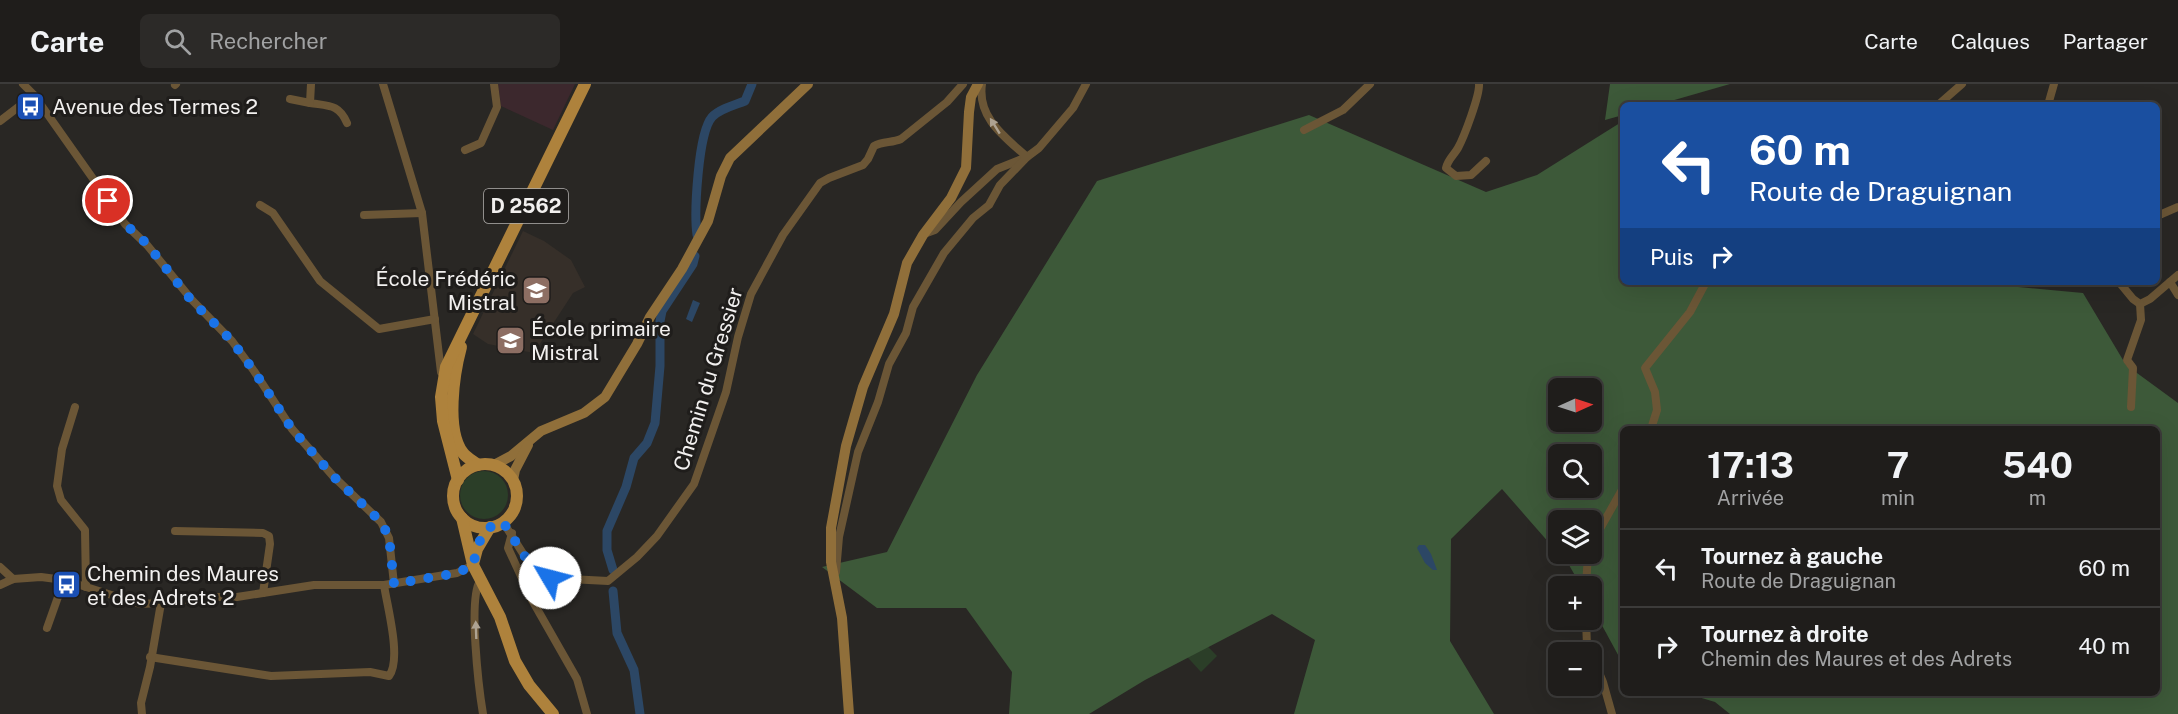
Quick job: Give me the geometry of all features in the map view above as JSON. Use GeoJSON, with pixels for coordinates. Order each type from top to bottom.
{"type":"FeatureCollection","features":[{"type":"Feature","properties":{"kind":"main road","name":"D 2562"},"geometry":{"type":"LineString","coordinates":[[478,465],[463,452],[458,442],[446,400],[443,361],[466,328],[585,84]]}},
{"type":"Feature","properties":{"kind":"main road"},"geometry":{"type":"LineString","coordinates":[[494,465],[511,456],[541,431],[584,413],[605,397],[637,344],[650,317],[682,269],[708,221],[721,176],[730,158],[808,84]]}},
{"type":"Feature","properties":{"kind":"main road"},"geometry":{"type":"LineString","coordinates":[[849,714],[842,618],[831,562],[831,528],[853,417],[863,387],[894,314],[907,263],[923,234],[951,198],[966,168],[971,98],[980,84]]}},
{"type":"Feature","properties":{"kind":"main road","name":"D 2562"},"geometry":{"type":"LineString","coordinates":[[458,480],[443,421],[446,400],[466,328]]}},
{"type":"Feature","properties":{"kind":"main road"},"geometry":{"type":"LineString","coordinates":[[513,480],[522,455],[533,437]]}},
{"type":"Feature","properties":{"kind":"main road"},"geometry":{"type":"LineString","coordinates":[[462,518],[480,527],[490,527],[503,522],[515,507],[516,489],[513,480],[501,468],[494,465],[478,465],[470,468],[458,480],[454,490],[454,501],[462,518],[473,565],[500,617],[521,674],[553,714]]}},
{"type":"Feature","properties":{"kind":"main road"},"geometry":{"type":"LineString","coordinates":[[473,565],[477,549],[490,527]]}},
{"type":"Feature","properties":{"kind":"street"},"geometry":{"type":"LineString","coordinates":[[23,84],[34,95],[125,224],[147,244],[191,300],[232,341],[292,429],[333,476],[381,522],[389,537],[394,584]]}},
{"type":"Feature","properties":{"kind":"street"},"geometry":{"type":"LineString","coordinates":[[310,103],[311,84]]}},
{"type":"Feature","properties":{"kind":"street"},"geometry":{"type":"LineString","coordinates":[[383,84],[422,213],[435,319],[443,361]]}},
{"type":"Feature","properties":{"kind":"street"},"geometry":{"type":"LineString","coordinates":[[465,150],[481,143],[497,106],[494,84]]}},
{"type":"Feature","properties":{"kind":"street","name":"Chemin du Gressier"},"geometry":{"type":"LineString","coordinates":[[503,522],[536,574],[550,578],[608,581],[637,557],[657,536],[694,484],[726,392],[751,294],[783,235],[820,183],[863,165],[874,146],[901,139],[947,102],[963,84]]}},
{"type":"Feature","properties":{"kind":"street"},"geometry":{"type":"LineString","coordinates":[[980,84],[980,97],[998,132],[1027,157]]}},
{"type":"Feature","properties":{"kind":"street"},"geometry":{"type":"LineString","coordinates":[[834,584],[839,537],[858,452],[878,402],[889,364],[906,333],[914,307],[944,253],[973,218],[989,205],[1000,184],[1039,148],[1073,108],[1086,84]]}},
{"type":"Feature","properties":{"kind":"street"},"geometry":{"type":"LineString","coordinates":[[1304,130],[1343,110],[1370,84]]}},
{"type":"Feature","properties":{"kind":"street"},"geometry":{"type":"LineString","coordinates":[[1479,84],[1458,148],[1447,162],[1446,168],[1456,176],[1471,175],[1486,161]]}},
{"type":"Feature","properties":{"kind":"street"},"geometry":{"type":"LineString","coordinates":[[1941,102],[1962,84]]}},
{"type":"Feature","properties":{"kind":"street"},"geometry":{"type":"LineString","coordinates":[[2049,102],[2054,84]]}},
{"type":"Feature","properties":{"kind":"street"},"geometry":{"type":"LineString","coordinates":[[0,121],[34,95]]}},
{"type":"Feature","properties":{"kind":"street"},"geometry":{"type":"LineString","coordinates":[[290,99],[337,108],[343,112],[348,123]]}},
{"type":"Feature","properties":{"kind":"street"},"geometry":{"type":"LineString","coordinates":[[923,234],[935,230],[997,169],[1027,157]]}},
{"type":"Feature","properties":{"kind":"street"},"geometry":{"type":"LineString","coordinates":[[261,205],[273,213],[327,288],[378,329],[435,319]]}},
{"type":"Feature","properties":{"kind":"street"},"geometry":{"type":"LineString","coordinates":[[2160,215],[2178,207]]}},
{"type":"Feature","properties":{"kind":"street"},"geometry":{"type":"LineString","coordinates":[[364,215],[422,213]]}},
{"type":"Feature","properties":{"kind":"street"},"geometry":{"type":"LineString","coordinates":[[2140,304],[2150,299],[2178,275]]}},
{"type":"Feature","properties":{"kind":"street"},"geometry":{"type":"LineString","coordinates":[[2170,282],[2178,295]]}},
{"type":"Feature","properties":{"kind":"street"},"geometry":{"type":"LineString","coordinates":[[1652,426],[1657,410],[1655,392],[1645,368],[1690,312],[1704,285]]}},
{"type":"Feature","properties":{"kind":"street"},"geometry":{"type":"LineString","coordinates":[[2121,285],[2140,304],[2141,321],[2127,360],[2133,368],[2131,407]]}},
{"type":"Feature","properties":{"kind":"street"},"geometry":{"type":"LineString","coordinates":[[75,407],[62,449],[57,486],[61,500],[86,530],[86,587]]}},
{"type":"Feature","properties":{"kind":"street"},"geometry":{"type":"LineString","coordinates":[[1602,525],[1620,492]]}},
{"type":"Feature","properties":{"kind":"street"},"geometry":{"type":"LineString","coordinates":[[175,531],[263,533],[269,536],[270,544],[263,593]]}},
{"type":"Feature","properties":{"kind":"street"},"geometry":{"type":"LineString","coordinates":[[512,533],[508,548],[532,600],[577,679],[587,714]]}},
{"type":"Feature","properties":{"kind":"street"},"geometry":{"type":"LineString","coordinates":[[0,585],[13,579],[41,577],[64,580],[140,604],[263,593],[314,585],[394,584],[457,573],[473,565]]}},
{"type":"Feature","properties":{"kind":"street"},"geometry":{"type":"LineString","coordinates":[[0,567],[13,579]]}},
{"type":"Feature","properties":{"kind":"street"},"geometry":{"type":"LineString","coordinates":[[48,628],[64,580]]}},
{"type":"Feature","properties":{"kind":"street"},"geometry":{"type":"LineString","coordinates":[[480,581],[475,595],[478,681],[483,714]]}},
{"type":"Feature","properties":{"kind":"street"},"geometry":{"type":"LineString","coordinates":[[150,657],[271,676],[370,672],[389,676],[393,671],[394,653],[384,585]]}},
{"type":"Feature","properties":{"kind":"street"},"geometry":{"type":"LineString","coordinates":[[142,714],[141,703],[161,603]]}},
{"type":"Feature","properties":{"kind":"street"},"geometry":{"type":"LineString","coordinates":[[1602,680],[1612,714]]}},
{"type":"Feature","properties":{"kind":"shaded area"},"geometry":{"type":"Polygon","coordinates":[[[498,84],[575,84],[553,130],[501,106],[498,84]]]}},
{"type":"Feature","properties":{"kind":"shaded area","name":"École Frédéric Mistral"},"geometry":{"type":"Polygon","coordinates":[[[523,231],[544,241],[571,260],[585,287],[573,293],[534,353],[488,344],[473,334],[523,231]]]}},
{"type":"Feature","properties":{"kind":"green space"},"geometry":{"type":"Polygon","coordinates":[[[1610,84],[1730,84],[1667,102],[1620,102],[1620,116],[1605,120],[1610,84]]]}},
{"type":"Feature","properties":{"kind":"green space"},"geometry":{"type":"Polygon","coordinates":[[[1309,115],[1486,192],[1537,175],[1620,123],[1620,285],[1998,285],[2083,293],[2126,365],[2178,403],[2178,714],[1730,714],[1715,702],[1695,696],[2160,696],[2160,426],[1620,426],[1620,658],[1602,625],[1602,576],[1575,576],[1568,564],[1602,564],[1602,510],[1548,510],[1548,542],[1502,489],[1451,539],[1450,641],[1494,714],[1294,714],[1315,640],[1272,614],[1145,680],[1089,714],[1009,714],[1012,672],[966,608],[877,608],[822,567],[887,552],[977,375],[1097,181],[1309,115]]]}},
{"type":"Feature","properties":{"kind":"green space"},"geometry":{"type":"Polygon","coordinates":[[[484,471],[501,478],[508,495],[501,512],[484,519],[467,512],[460,495],[467,478],[484,471]]]}},
{"type":"Feature","properties":{"kind":"green space"},"geometry":{"type":"Polygon","coordinates":[[[1186,624],[1217,656],[1201,672],[1170,638],[1186,624]]]}},
{"type":"Feature","properties":{"kind":"water"},"geometry":{"type":"Polygon","coordinates":[[[693,300],[700,303],[692,322],[686,319],[693,300]]]}},
{"type":"Feature","properties":{"kind":"water"},"geometry":{"type":"Polygon","coordinates":[[[1419,545],[1425,545],[1437,570],[1433,570],[1425,563],[1417,548],[1419,545]]]}},
{"type":"Feature","properties":{"kind":"waterway"},"geometry":{"type":"LineString","coordinates":[[697,235],[698,174],[707,126],[712,117],[719,112],[745,101],[752,84]]}},
{"type":"Feature","properties":{"kind":"waterway"},"geometry":{"type":"LineString","coordinates":[[613,570],[607,550],[607,531],[626,487],[634,458],[647,443],[655,423],[662,311],[693,264],[695,256]]}},
{"type":"Feature","properties":{"kind":"waterway"},"geometry":{"type":"LineString","coordinates":[[613,591],[617,633],[634,670],[640,714]]}},
{"type":"Feature","properties":{"kind":"place","name":"Avenue des Termes 2"},"geometry":{"type":"Point","coordinates":[31,106]}},
{"type":"Feature","properties":{"kind":"place","name":"École Frédéric Mistral"},"geometry":{"type":"Point","coordinates":[537,290]}},
{"type":"Feature","properties":{"kind":"place","name":"École primaire Mistral"},"geometry":{"type":"Point","coordinates":[510,340]}},
{"type":"Feature","properties":{"kind":"place","name":"Chemin des Maures et des Adrets 2"},"geometry":{"type":"Point","coordinates":[66,585]}},
{"type":"Feature","properties":{"kind":"route"},"geometry":{"type":"LineString","coordinates":[[108,201],[130,230],[147,244],[191,300],[232,341],[292,429],[333,476],[381,522],[389,537],[394,584],[457,573],[473,565],[484,534],[490,527],[503,522],[536,574],[550,578]]}}]}
